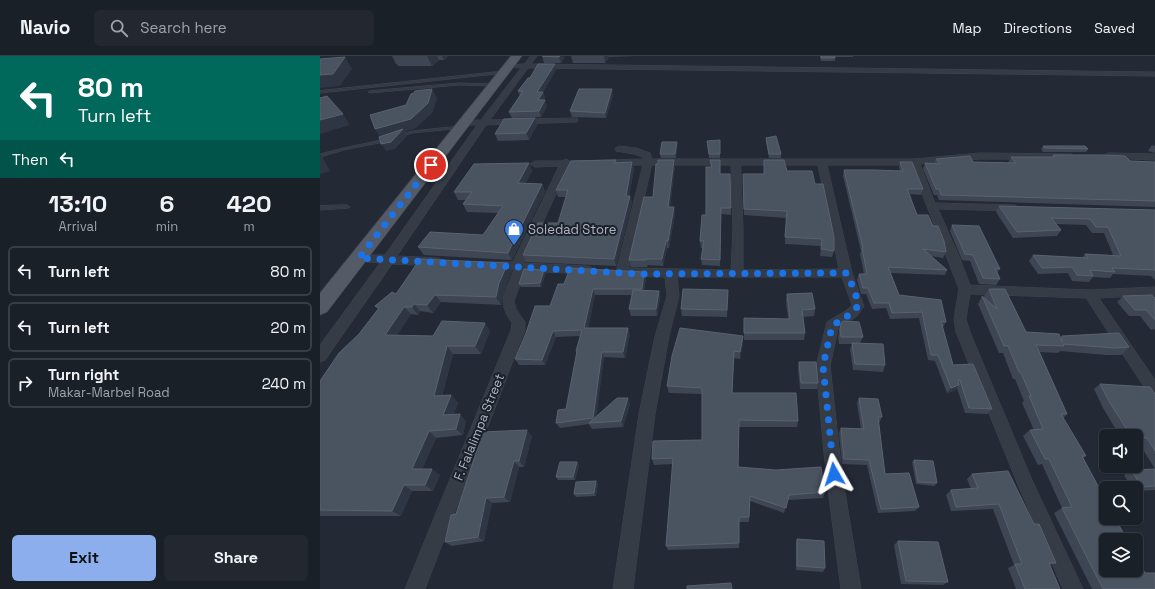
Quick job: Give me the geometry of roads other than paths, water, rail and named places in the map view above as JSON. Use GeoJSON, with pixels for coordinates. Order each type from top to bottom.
{"type":"FeatureCollection","features":[{"type":"Feature","properties":{"kind":"main road"},"geometry":{"type":"LineString","coordinates":[[320,307],[494,85],[514,65]]}},
{"type":"Feature","properties":{"kind":"street"},"geometry":{"type":"LineString","coordinates":[[320,356],[389,260],[483,123],[514,65],[534,56]]}},
{"type":"Feature","properties":{"kind":"street"},"geometry":{"type":"LineString","coordinates":[[514,65],[1155,74]]}},
{"type":"Feature","properties":{"kind":"street"},"geometry":{"type":"LineString","coordinates":[[462,125],[574,120]]}},
{"type":"Feature","properties":{"kind":"street"},"geometry":{"type":"LineString","coordinates":[[619,149],[642,152],[647,155],[648,162],[618,272],[671,274],[846,273]]}},
{"type":"Feature","properties":{"kind":"street"},"geometry":{"type":"LineString","coordinates":[[535,164],[566,162],[915,162],[980,156],[1080,156]]}},
{"type":"Feature","properties":{"kind":"street"},"geometry":{"type":"LineString","coordinates":[[1096,156],[1155,157]]}},
{"type":"Feature","properties":{"kind":"street","name":"F. Falalimpa Street"},"geometry":{"type":"LineString","coordinates":[[415,589],[518,330],[519,322],[510,310],[508,301],[519,267],[566,162]]}},
{"type":"Feature","properties":{"kind":"street"},"geometry":{"type":"LineString","coordinates":[[822,162],[846,273],[855,291],[858,306],[852,313],[832,326],[823,366],[834,474],[851,589]]}},
{"type":"Feature","properties":{"kind":"street"},"geometry":{"type":"LineString","coordinates":[[915,162],[931,206],[953,256],[965,289],[960,319],[963,332],[1026,485],[1073,589]]}},
{"type":"Feature","properties":{"kind":"street"},"geometry":{"type":"LineString","coordinates":[[736,163],[738,229],[737,274]]}},
{"type":"Feature","properties":{"kind":"street"},"geometry":{"type":"LineString","coordinates":[[931,206],[1024,208]]}},
{"type":"Feature","properties":{"kind":"street"},"geometry":{"type":"LineString","coordinates":[[359,258],[445,263]]}},
{"type":"Feature","properties":{"kind":"street"},"geometry":{"type":"LineString","coordinates":[[484,265],[599,270]]}},
{"type":"Feature","properties":{"kind":"street"},"geometry":{"type":"LineString","coordinates":[[624,589],[647,414],[662,336],[673,296],[671,274]]}},
{"type":"Feature","properties":{"kind":"street"},"geometry":{"type":"LineString","coordinates":[[965,289],[1090,294],[1155,292]]}},
{"type":"Feature","properties":{"kind":"street"},"geometry":{"type":"LineString","coordinates":[[1090,294],[1155,392]]}},
{"type":"Feature","properties":{"kind":"lane"},"geometry":{"type":"LineString","coordinates":[[320,92],[514,65]]}},
{"type":"Feature","properties":{"kind":"lane"},"geometry":{"type":"LineString","coordinates":[[320,96],[459,84],[494,85]]}},
{"type":"Feature","properties":{"kind":"lane"},"geometry":{"type":"LineString","coordinates":[[320,156],[343,148],[382,141],[412,132],[462,125]]}},
{"type":"Feature","properties":{"kind":"lane"},"geometry":{"type":"LineString","coordinates":[[320,208],[347,207]]}},
{"type":"Feature","properties":{"kind":"place","name":"Soledad Store"},"geometry":{"type":"Point","coordinates":[514,246]}}]}
